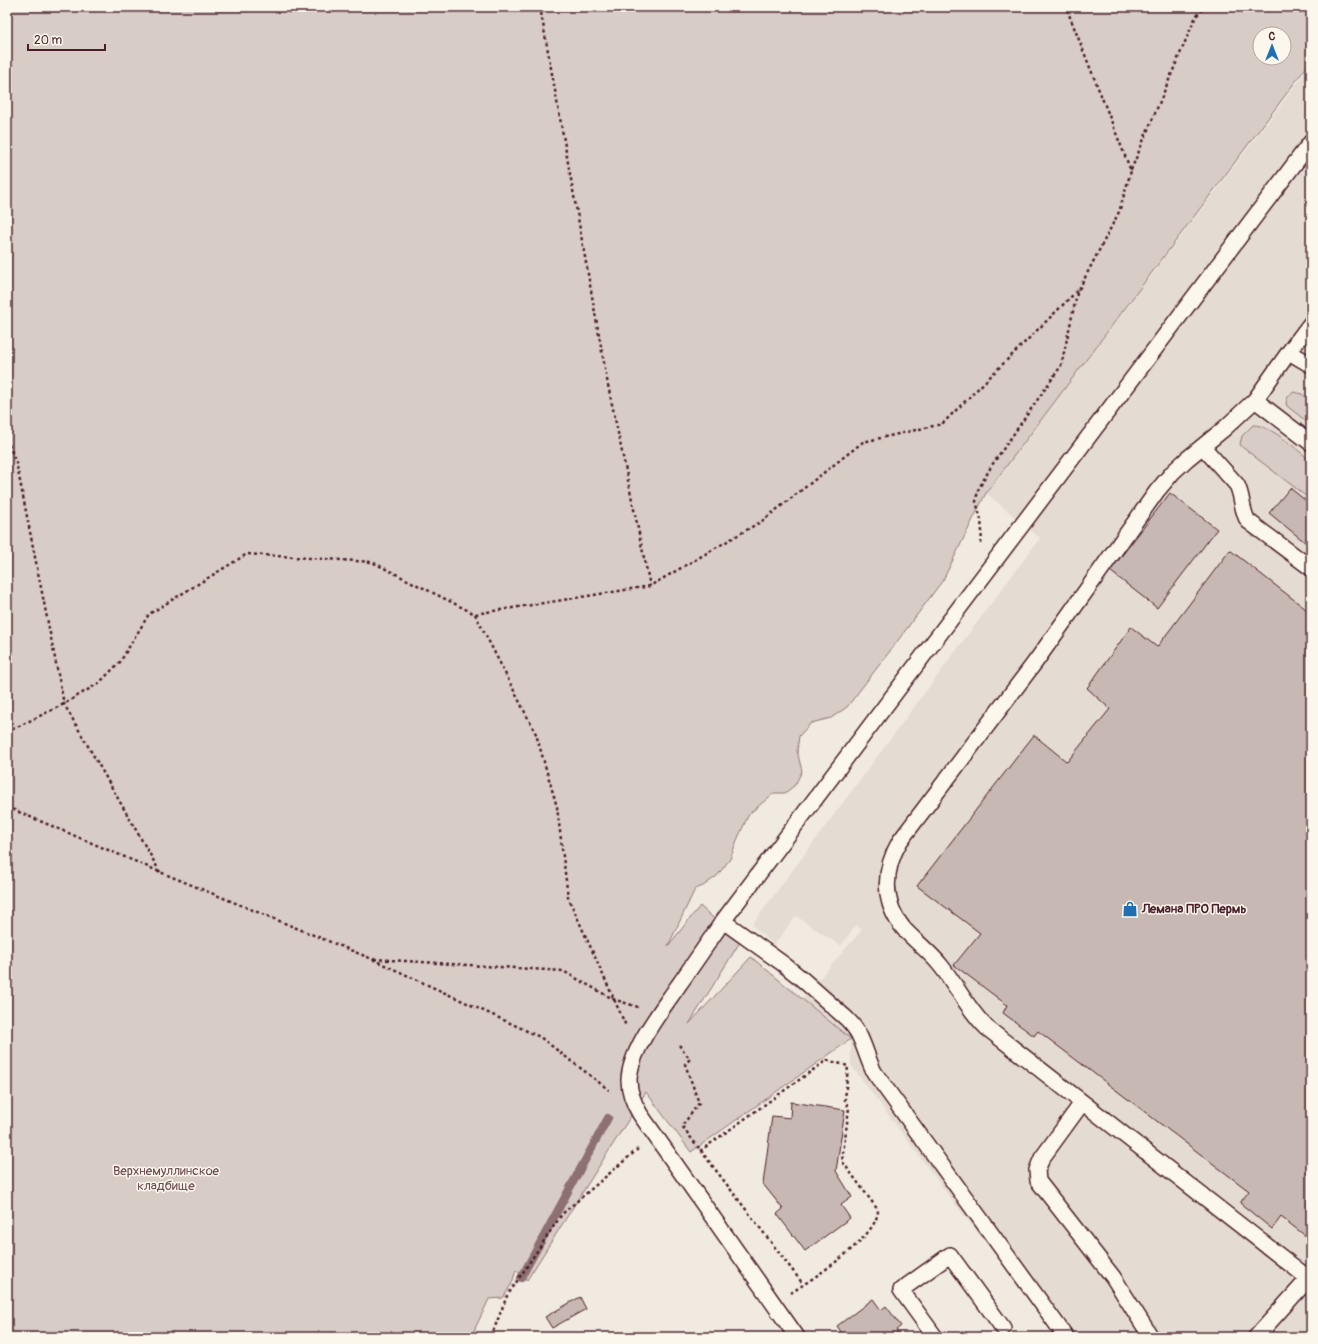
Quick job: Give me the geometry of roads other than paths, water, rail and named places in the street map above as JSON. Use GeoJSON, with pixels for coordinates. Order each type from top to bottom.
{"type":"FeatureCollection","features":[{"type":"Feature","properties":{"kind":"lane"},"geometry":{"type":"LineString","coordinates":[[797,1337],[640,1114],[631,1095],[629,1080],[632,1064],[638,1050],[659,1014],[723,921],[1311,142]]}},
{"type":"Feature","properties":{"kind":"lane"},"geometry":{"type":"LineString","coordinates":[[1256,1337],[1310,1277],[1082,1103],[980,1021],[938,962],[905,930],[896,918],[890,907],[887,878],[890,862],[900,841],[1036,661],[1156,491],[1186,459],[1203,447],[1255,400],[1311,323]]}},
{"type":"Feature","properties":{"kind":"lane"},"geometry":{"type":"LineString","coordinates":[[1289,352],[1311,365]]}},
{"type":"Feature","properties":{"kind":"lane"},"geometry":{"type":"LineString","coordinates":[[1255,400],[1311,443]]}},
{"type":"Feature","properties":{"kind":"lane"},"geometry":{"type":"LineString","coordinates":[[1203,447],[1237,485],[1244,515],[1248,521],[1311,568]]}},
{"type":"Feature","properties":{"kind":"lane"},"geometry":{"type":"LineString","coordinates":[[723,921],[769,953],[802,979],[854,1027],[860,1036],[869,1062],[878,1077],[1066,1337]]}},
{"type":"Feature","properties":{"kind":"lane"},"geometry":{"type":"LineString","coordinates":[[1082,1103],[1042,1158],[1037,1170],[1038,1181],[1113,1277],[1151,1337]]}},
{"type":"Feature","properties":{"kind":"lane"},"geometry":{"type":"LineString","coordinates":[[935,1337],[900,1290],[950,1255],[1003,1328]]}},
{"type":"Feature","properties":{"kind":"waterway"},"geometry":{"type":"LineString","coordinates":[[521,1278],[608,1118]]}},
{"type":"Feature","properties":{"kind":"place","name":"Лeмaна ПРО Пермь"},"geometry":{"type":"Point","coordinates":[1130,909]}},
{"type":"Feature","properties":{"kind":"park label","name":"Верхнемуллинское кладбище"},"geometry":{"type":"Point","coordinates":[166,1178]}}]}
